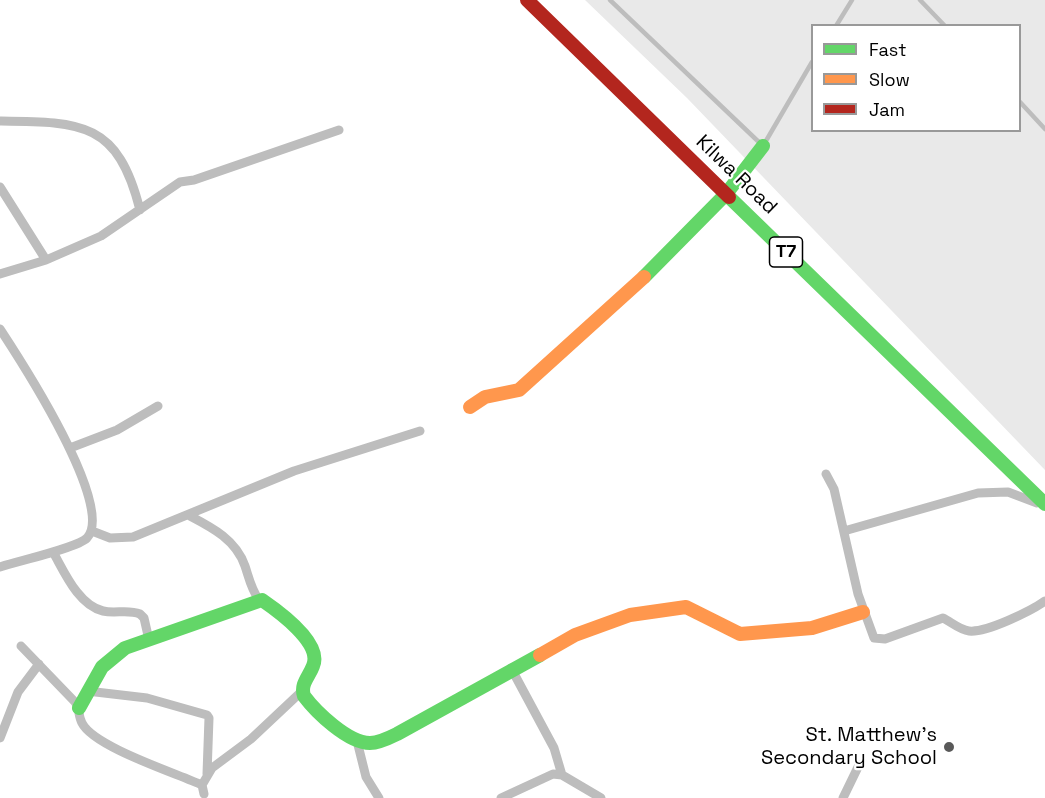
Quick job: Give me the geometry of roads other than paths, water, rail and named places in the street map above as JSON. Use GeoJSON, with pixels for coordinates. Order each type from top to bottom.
{"type":"FeatureCollection","features":[{"type":"Feature","properties":{"kind":"main road","name":"Kilwa Road"},"geometry":{"type":"LineString","coordinates":[[527,0],[1045,505]]}},
{"type":"Feature","properties":{"kind":"main road"},"geometry":{"type":"LineString","coordinates":[[470,407],[485,398],[516,392],[530,382],[660,262],[726,194],[763,146]]}},
{"type":"Feature","properties":{"kind":"main road"},"geometry":{"type":"LineString","coordinates":[[79,708],[96,670],[111,656],[259,600],[280,613],[313,648],[314,664],[301,692],[315,709],[357,741],[367,744],[387,738],[511,668],[603,623],[655,610],[692,608],[722,627],[740,634],[812,628],[863,612]]}},
{"type":"Feature","properties":{"kind":"street"},"geometry":{"type":"LineString","coordinates":[[0,121],[47,122],[71,126],[97,135],[111,144],[133,181],[140,210]]}},
{"type":"Feature","properties":{"kind":"street"},"geometry":{"type":"LineString","coordinates":[[0,274],[46,260],[101,236],[180,182],[194,180],[339,130]]}},
{"type":"Feature","properties":{"kind":"street"},"geometry":{"type":"LineString","coordinates":[[0,187],[46,260]]}},
{"type":"Feature","properties":{"kind":"street"},"geometry":{"type":"LineString","coordinates":[[0,329],[70,448],[94,518],[92,531],[77,545],[0,567]]}},
{"type":"Feature","properties":{"kind":"street"},"geometry":{"type":"LineString","coordinates":[[70,448],[117,430],[158,406]]}},
{"type":"Feature","properties":{"kind":"street"},"geometry":{"type":"LineString","coordinates":[[92,531],[120,539],[133,537],[190,516],[294,471],[420,431]]}},
{"type":"Feature","properties":{"kind":"street"},"geometry":{"type":"LineString","coordinates":[[826,474],[834,489],[863,612],[874,638],[879,640],[943,618],[966,631],[974,631],[1000,623],[1045,600]]}},
{"type":"Feature","properties":{"kind":"street"},"geometry":{"type":"LineString","coordinates":[[844,531],[990,491],[1008,492],[1045,505]]}},
{"type":"Feature","properties":{"kind":"street"},"geometry":{"type":"LineString","coordinates":[[190,516],[219,533],[237,549],[251,590],[259,600]]}},
{"type":"Feature","properties":{"kind":"street"},"geometry":{"type":"LineString","coordinates":[[52,552],[76,591],[90,605],[102,611],[140,614],[144,618],[149,640]]}},
{"type":"Feature","properties":{"kind":"street"},"geometry":{"type":"LineString","coordinates":[[21,646],[79,708],[82,723],[101,742],[203,789],[207,774],[209,718],[207,715],[147,698],[87,691]]}},
{"type":"Feature","properties":{"kind":"street"},"geometry":{"type":"LineString","coordinates":[[0,738],[18,693],[39,664]]}},
{"type":"Feature","properties":{"kind":"street"},"geometry":{"type":"LineString","coordinates":[[511,668],[554,748],[562,775]]}},
{"type":"Feature","properties":{"kind":"street"},"geometry":{"type":"LineString","coordinates":[[207,774],[301,692]]}},
{"type":"Feature","properties":{"kind":"street"},"geometry":{"type":"LineString","coordinates":[[357,741],[366,777],[379,798]]}},
{"type":"Feature","properties":{"kind":"street"},"geometry":{"type":"LineString","coordinates":[[843,798],[859,765]]}},
{"type":"Feature","properties":{"kind":"street"},"geometry":{"type":"LineString","coordinates":[[501,798],[553,774],[562,775],[601,798]]}},
{"type":"Feature","properties":{"kind":"lane"},"geometry":{"type":"LineString","coordinates":[[610,0],[763,146],[811,65]]}},
{"type":"Feature","properties":{"kind":"lane"},"geometry":{"type":"LineString","coordinates":[[837,24],[852,0]]}},
{"type":"Feature","properties":{"kind":"lane"},"geometry":{"type":"LineString","coordinates":[[920,0],[943,24]]}},
{"type":"Feature","properties":{"kind":"lane"},"geometry":{"type":"LineString","coordinates":[[1021,103],[1045,129]]}},
{"type":"Feature","properties":{"kind":"place","name":"St. Matthew's Secondary School"},"geometry":{"type":"Point","coordinates":[949,747]}}]}
